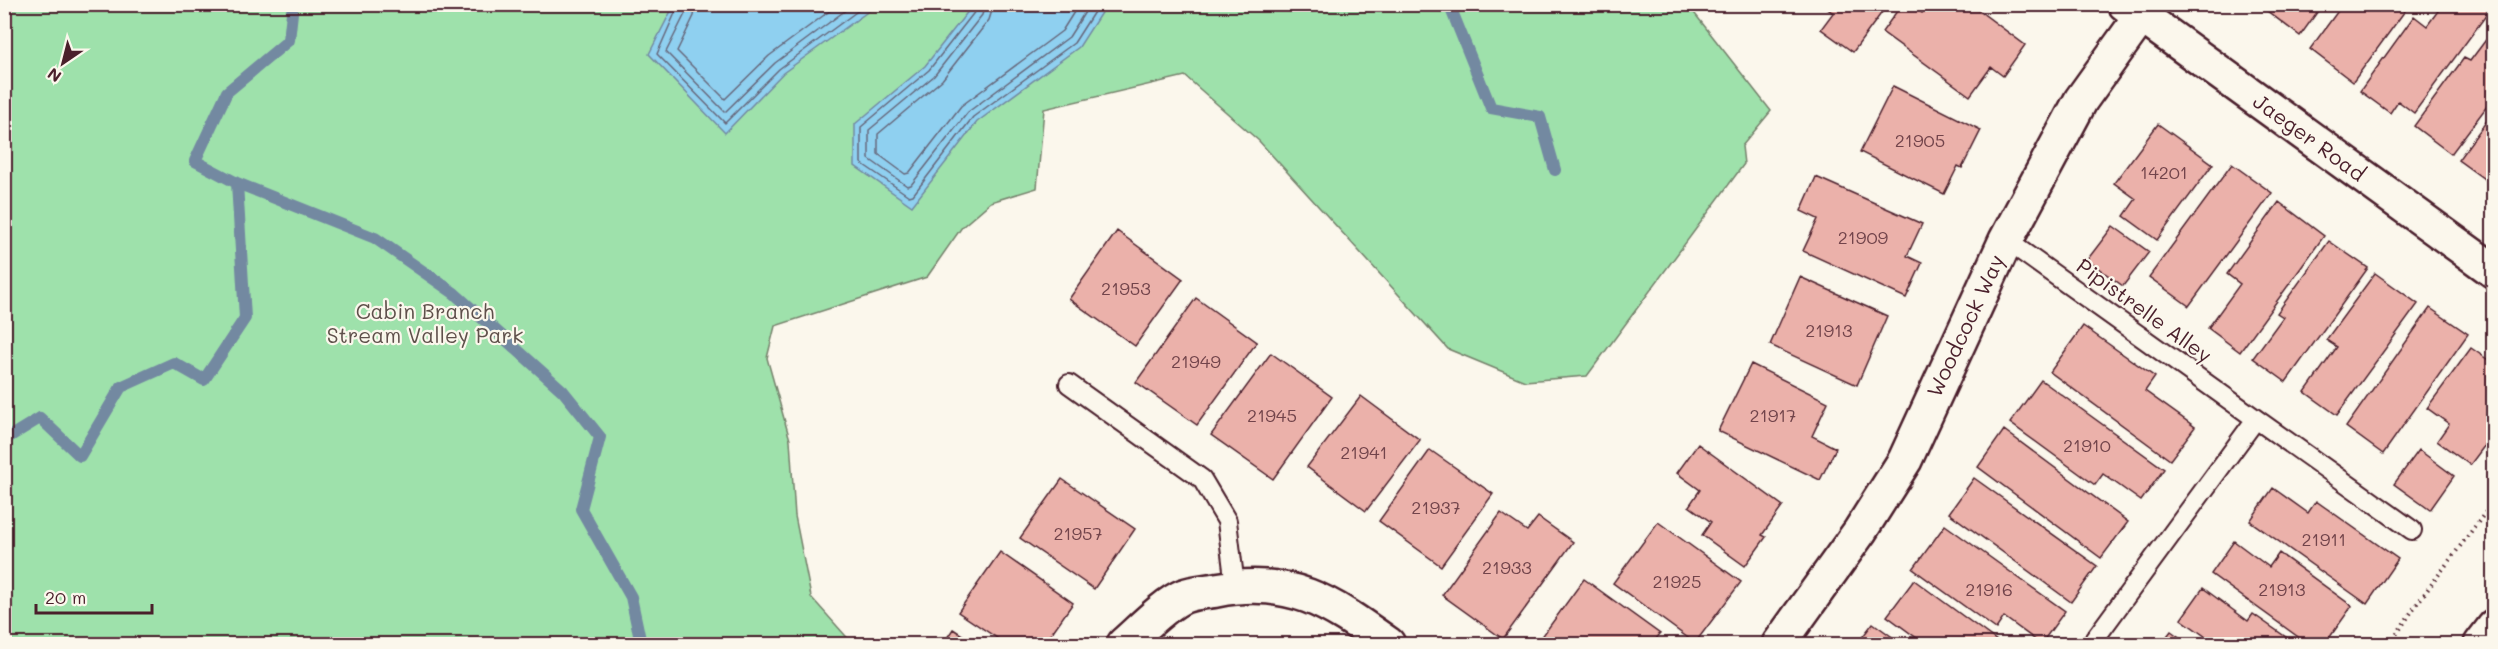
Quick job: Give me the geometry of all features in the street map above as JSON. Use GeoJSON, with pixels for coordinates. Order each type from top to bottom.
{"type":"FeatureCollection","features":[{"type":"Feature","properties":{"kind":"street","name":"Woodcock Way"},"geometry":{"type":"LineString","coordinates":[[1779,645],[1860,531],[1905,460],[2006,240],[2081,100],[2139,8]]}},
{"type":"Feature","properties":{"kind":"street","name":"Jaeger Road"},"geometry":{"type":"LineString","coordinates":[[2139,8],[2493,271]]}},
{"type":"Feature","properties":{"kind":"street"},"geometry":{"type":"LineString","coordinates":[[1124,645],[1149,621],[1184,596],[1236,586],[1267,585],[1295,591],[1323,601],[1388,645]]}},
{"type":"Feature","properties":{"kind":"street"},"geometry":{"type":"LineString","coordinates":[[2481,645],[2493,627]]}},
{"type":"Feature","properties":{"kind":"lane","name":"Pipistrelle Alley"},"geometry":{"type":"LineString","coordinates":[[2006,240],[2412,530]]}},
{"type":"Feature","properties":{"kind":"lane"},"geometry":{"type":"LineString","coordinates":[[1069,384],[1202,479],[1227,521],[1236,586]]}},
{"type":"Feature","properties":{"kind":"lane"},"geometry":{"type":"LineString","coordinates":[[2091,645],[2256,419]]}},
{"type":"Feature","properties":{"kind":"path"},"geometry":{"type":"LineString","coordinates":[[2390,645],[2416,605],[2493,501]]}},
{"type":"Feature","properties":{"kind":"green space","name":"Cabin Branch Stream Valley Park"},"geometry":{"type":"Polygon","coordinates":[[[4,5],[1688,5],[1771,111],[1742,146],[1744,164],[1587,376],[1525,381],[1448,349],[1259,141],[1185,76],[1044,109],[1037,188],[991,202],[962,227],[927,277],[775,326],[767,358],[790,440],[795,516],[811,597],[853,644],[5,644],[4,5]]]}},
{"type":"Feature","properties":{"kind":"water"},"geometry":{"type":"Polygon","coordinates":[[[674,4],[877,5],[783,73],[725,133],[649,54],[674,4]]]}},
{"type":"Feature","properties":{"kind":"water"},"geometry":{"type":"Polygon","coordinates":[[[973,5],[1106,5],[1079,47],[977,122],[912,206],[855,166],[855,124],[925,66],[973,5]]]}},
{"type":"Feature","properties":{"kind":"building"},"geometry":{"type":"Polygon","coordinates":[[[1821,4],[1888,4],[1853,52],[1821,29],[1833,13],[1821,4]]]}},
{"type":"Feature","properties":{"kind":"building"},"geometry":{"type":"Polygon","coordinates":[[[1902,4],[1910,4],[1922,13],[1928,4],[1970,4],[2025,45],[2003,76],[1991,67],[1970,96],[1882,32],[1902,4]]]}},
{"type":"Feature","properties":{"kind":"building"},"geometry":{"type":"Polygon","coordinates":[[[2258,4],[2323,4],[2300,36],[2258,4]]]}},
{"type":"Feature","properties":{"kind":"building"},"geometry":{"type":"Polygon","coordinates":[[[2343,4],[2410,4],[2353,82],[2310,49],[2343,4]]]}},
{"type":"Feature","properties":{"kind":"building"},"geometry":{"type":"Polygon","coordinates":[[[2443,4],[2490,4],[2493,6],[2414,113],[2398,101],[2390,113],[2360,91],[2414,16],[2427,26],[2443,4]]]}},
{"type":"Feature","properties":{"kind":"building"},"geometry":{"type":"Polygon","coordinates":[[[2494,29],[2494,97],[2451,154],[2414,126],[2464,58],[2470,61],[2494,29]]]}},
{"type":"Feature","properties":{"kind":"building"},"geometry":{"type":"Polygon","coordinates":[[[1893,86],[1981,130],[1962,168],[1958,166],[1944,194],[1860,152],[1893,86]]]}},
{"type":"Feature","properties":{"kind":"building"},"geometry":{"type":"Polygon","coordinates":[[[2494,111],[2494,186],[2458,160],[2494,111]]]}},
{"type":"Feature","properties":{"kind":"building"},"geometry":{"type":"Polygon","coordinates":[[[2158,124],[2213,164],[2157,240],[2124,216],[2136,199],[2114,183],[2158,124]]]}},
{"type":"Feature","properties":{"kind":"building"},"geometry":{"type":"Polygon","coordinates":[[[2232,164],[2272,193],[2189,306],[2149,277],[2232,164]]]}},
{"type":"Feature","properties":{"kind":"building"},"geometry":{"type":"Polygon","coordinates":[[[1816,177],[1922,224],[1907,256],[1922,263],[1906,298],[1803,251],[1818,219],[1801,211],[1816,177]]]}},
{"type":"Feature","properties":{"kind":"building"},"geometry":{"type":"Polygon","coordinates":[[[2279,202],[2324,236],[2240,352],[2208,328],[2240,284],[2227,274],[2279,202]]]}},
{"type":"Feature","properties":{"kind":"building"},"geometry":{"type":"Polygon","coordinates":[[[2113,226],[2149,252],[2123,286],[2087,260],[2113,226]]]}},
{"type":"Feature","properties":{"kind":"building"},"geometry":{"type":"Polygon","coordinates":[[[1117,231],[1183,279],[1135,346],[1069,299],[1117,231]]]}},
{"type":"Feature","properties":{"kind":"building"},"geometry":{"type":"Polygon","coordinates":[[[2329,241],[2368,268],[2286,382],[2253,358],[2283,317],[2277,313],[2329,241]]]}},
{"type":"Feature","properties":{"kind":"building"},"geometry":{"type":"Polygon","coordinates":[[[2375,273],[2418,304],[2337,415],[2305,392],[2337,347],[2326,340],[2375,273]]]}},
{"type":"Feature","properties":{"kind":"building"},"geometry":{"type":"Polygon","coordinates":[[[1800,277],[1887,316],[1857,385],[1770,345],[1800,277]]]}},
{"type":"Feature","properties":{"kind":"building"},"geometry":{"type":"Polygon","coordinates":[[[1196,298],[1257,342],[1197,425],[1136,382],[1196,298]]]}},
{"type":"Feature","properties":{"kind":"building"},"geometry":{"type":"Polygon","coordinates":[[[2430,308],[2468,334],[2383,454],[2346,427],[2430,308]]]}},
{"type":"Feature","properties":{"kind":"building"},"geometry":{"type":"Polygon","coordinates":[[[2083,326],[2155,377],[2145,391],[2195,427],[2170,460],[2050,372],[2083,326]]]}},
{"type":"Feature","properties":{"kind":"building"},"geometry":{"type":"Polygon","coordinates":[[[2471,348],[2494,364],[2494,433],[2470,465],[2437,441],[2449,424],[2427,408],[2471,348]]]}},
{"type":"Feature","properties":{"kind":"building"},"geometry":{"type":"Polygon","coordinates":[[[1271,353],[1332,397],[1273,479],[1211,435],[1271,353]]]}},
{"type":"Feature","properties":{"kind":"building"},"geometry":{"type":"Polygon","coordinates":[[[1751,364],[1828,402],[1812,436],[1836,448],[1820,480],[1718,431],[1751,364]]]}},
{"type":"Feature","properties":{"kind":"building"},"geometry":{"type":"Polygon","coordinates":[[[2041,380],[2164,469],[2141,501],[2103,474],[2095,485],[2010,423],[2041,380]]]}},
{"type":"Feature","properties":{"kind":"building"},"geometry":{"type":"Polygon","coordinates":[[[1361,396],[1420,440],[1366,511],[1307,467],[1361,396]]]}},
{"type":"Feature","properties":{"kind":"building"},"geometry":{"type":"Polygon","coordinates":[[[2004,430],[2128,522],[2101,558],[1978,467],[2004,430]]]}},
{"type":"Feature","properties":{"kind":"building"},"geometry":{"type":"Polygon","coordinates":[[[1698,444],[1783,506],[1762,535],[1766,537],[1745,566],[1702,535],[1711,522],[1689,506],[1700,490],[1677,473],[1698,444]]]}},
{"type":"Feature","properties":{"kind":"building"},"geometry":{"type":"Polygon","coordinates":[[[1430,450],[1493,494],[1441,566],[1379,521],[1430,450]]]}},
{"type":"Feature","properties":{"kind":"building"},"geometry":{"type":"Polygon","coordinates":[[[2419,450],[2454,476],[2430,510],[2394,484],[2419,450]]]}},
{"type":"Feature","properties":{"kind":"building"},"geometry":{"type":"Polygon","coordinates":[[[1974,478],[2097,566],[2071,602],[1949,513],[1974,478]]]}},
{"type":"Feature","properties":{"kind":"building"},"geometry":{"type":"Polygon","coordinates":[[[1062,479],[1135,529],[1094,589],[1020,538],[1062,479]]]}},
{"type":"Feature","properties":{"kind":"building"},"geometry":{"type":"Polygon","coordinates":[[[2273,488],[2308,513],[2316,501],[2398,559],[2367,604],[2250,521],[2273,488]]]}},
{"type":"Feature","properties":{"kind":"building"},"geometry":{"type":"Polygon","coordinates":[[[1501,513],[1527,531],[1538,517],[1573,542],[1503,639],[1442,595],[1501,513]]]}},
{"type":"Feature","properties":{"kind":"building"},"geometry":{"type":"Polygon","coordinates":[[[1658,522],[1741,582],[1695,643],[1613,583],[1658,522]]]}},
{"type":"Feature","properties":{"kind":"building"},"geometry":{"type":"Polygon","coordinates":[[[1945,525],[2065,611],[2041,644],[2004,617],[1996,629],[1913,569],[1945,525]]]}},
{"type":"Feature","properties":{"kind":"building"},"geometry":{"type":"Polygon","coordinates":[[[2234,541],[2269,567],[2279,553],[2352,606],[2325,644],[2308,644],[2211,574],[2234,541]]]}},
{"type":"Feature","properties":{"kind":"building"},"geometry":{"type":"Polygon","coordinates":[[[1000,552],[1073,603],[1044,644],[1006,644],[958,612],[1000,552]]]}},
{"type":"Feature","properties":{"kind":"building"},"geometry":{"type":"Polygon","coordinates":[[[1584,579],[1660,634],[1652,644],[1549,644],[1541,638],[1584,579]]]}},
{"type":"Feature","properties":{"kind":"building"},"geometry":{"type":"Polygon","coordinates":[[[1914,580],[2001,644],[1925,644],[1887,616],[1914,580]]]}},
{"type":"Feature","properties":{"kind":"building"},"geometry":{"type":"Polygon","coordinates":[[[2203,588],[2248,621],[2253,614],[2296,644],[2216,644],[2181,619],[2203,588]]]}},
{"type":"Feature","properties":{"kind":"building"},"geometry":{"type":"Polygon","coordinates":[[[1873,623],[1902,644],[1857,644],[1873,623]]]}},
{"type":"Feature","properties":{"kind":"building"},"geometry":{"type":"Polygon","coordinates":[[[953,629],[976,644],[943,644],[953,629]]]}},
{"type":"Feature","properties":{"kind":"building"},"geometry":{"type":"Polygon","coordinates":[[[2171,631],[2189,644],[2161,644],[2171,631]]]}},
{"type":"Feature","properties":{"kind":"waterway"},"geometry":{"type":"LineString","coordinates":[[4,440],[40,418],[80,456],[121,387],[174,363],[204,380],[245,318],[237,183],[195,161],[227,92],[289,40],[293,4]]}},
{"type":"Feature","properties":{"kind":"waterway"},"geometry":{"type":"LineString","coordinates":[[1449,4],[1491,108],[1540,117],[1555,170]]}},
{"type":"Feature","properties":{"kind":"waterway"},"geometry":{"type":"LineString","coordinates":[[237,183],[375,238],[454,293],[563,391],[600,437],[581,509],[631,597],[641,644]]}}]}
